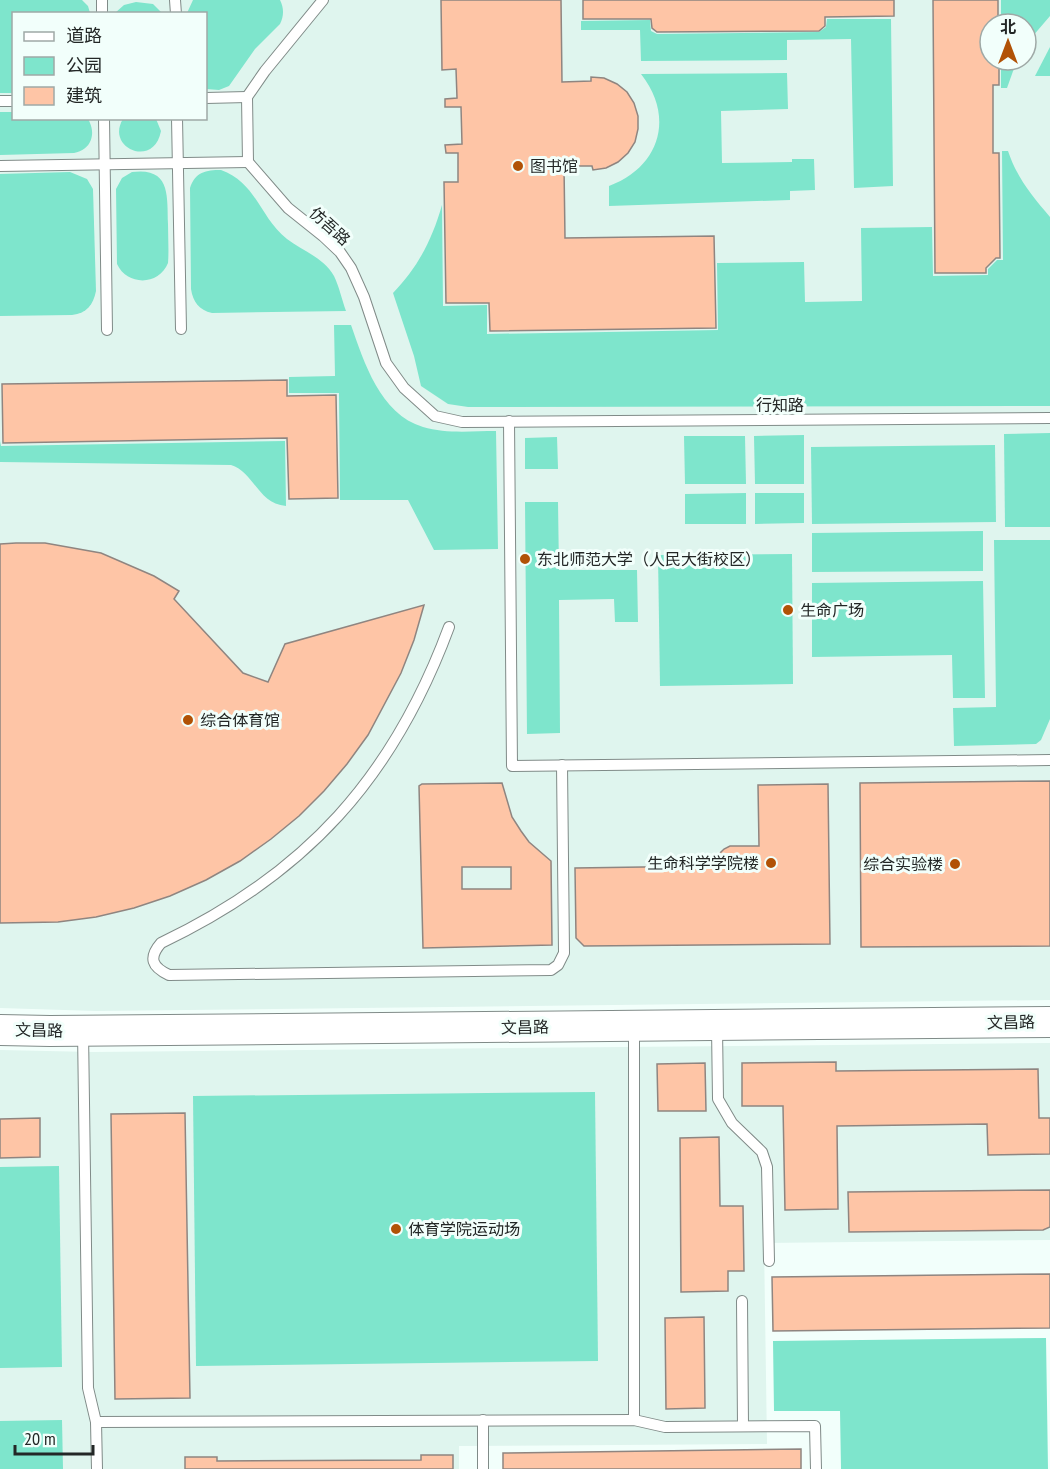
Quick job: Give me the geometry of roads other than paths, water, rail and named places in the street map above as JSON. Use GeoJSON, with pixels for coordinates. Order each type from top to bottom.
{"type":"FeatureCollection","features":[{"type":"Feature","properties":{"kind":"street","name":"文昌路"},"geometry":{"type":"LineString","coordinates":[[0,1030],[1050,1022]]}},
{"type":"Feature","properties":{"kind":"lane"},"geometry":{"type":"LineString","coordinates":[[0,166],[248,162],[247,97],[264,71],[323,0]]}},
{"type":"Feature","properties":{"kind":"lane"},"geometry":{"type":"LineString","coordinates":[[207,98],[247,97]]}},
{"type":"Feature","properties":{"kind":"lane"},"geometry":{"type":"LineString","coordinates":[[104,120],[107,330]]}},
{"type":"Feature","properties":{"kind":"lane"},"geometry":{"type":"LineString","coordinates":[[177,120],[181,329]]}},
{"type":"Feature","properties":{"kind":"lane","name":"仿吾路"},"geometry":{"type":"LineString","coordinates":[[248,162],[288,208],[340,252],[351,268],[364,297],[386,363],[409,394],[435,416],[448,420],[509,422]]}},
{"type":"Feature","properties":{"kind":"lane","name":"行知路"},"geometry":{"type":"LineString","coordinates":[[509,422],[1050,418]]}},
{"type":"Feature","properties":{"kind":"lane"},"geometry":{"type":"LineString","coordinates":[[509,422],[512,766],[1050,760]]}},
{"type":"Feature","properties":{"kind":"lane"},"geometry":{"type":"LineString","coordinates":[[449,627],[416,705],[389,751],[344,810],[314,841],[265,882],[211,918],[161,943],[153,956],[154,964],[159,970],[169,975],[551,970],[558,965],[564,953],[562,765]]}},
{"type":"Feature","properties":{"kind":"lane"},"geometry":{"type":"LineString","coordinates":[[717,1025],[718,1099],[732,1123],[762,1152],[768,1167],[769,1261]]}},
{"type":"Feature","properties":{"kind":"lane"},"geometry":{"type":"LineString","coordinates":[[634,1026],[634,1420]]}},
{"type":"Feature","properties":{"kind":"lane"},"geometry":{"type":"LineString","coordinates":[[83,1031],[88,1388],[96,1422],[97,1469]]}},
{"type":"Feature","properties":{"kind":"lane"},"geometry":{"type":"LineString","coordinates":[[742,1301],[743,1426]]}},
{"type":"Feature","properties":{"kind":"lane"},"geometry":{"type":"LineString","coordinates":[[483,1420],[483,1469]]}},
{"type":"Feature","properties":{"kind":"lane"},"geometry":{"type":"LineString","coordinates":[[96,1422],[634,1420],[665,1427],[816,1426],[816,1469]]}},
{"type":"Feature","properties":{"kind":"place","name":"图书馆"},"geometry":{"type":"Point","coordinates":[518,166]}},
{"type":"Feature","properties":{"kind":"place","name":"东北师范大学（人民大街校区）"},"geometry":{"type":"Point","coordinates":[525,559]}},
{"type":"Feature","properties":{"kind":"place","name":"生命广场"},"geometry":{"type":"Point","coordinates":[788,610]}},
{"type":"Feature","properties":{"kind":"place","name":"综合体育馆"},"geometry":{"type":"Point","coordinates":[188,720]}},
{"type":"Feature","properties":{"kind":"place","name":"生命科学学院楼"},"geometry":{"type":"Point","coordinates":[771,863]}},
{"type":"Feature","properties":{"kind":"place","name":"综合实验楼"},"geometry":{"type":"Point","coordinates":[955,864]}},
{"type":"Feature","properties":{"kind":"place","name":"体育学院运动场"},"geometry":{"type":"Point","coordinates":[396,1229]}}]}
